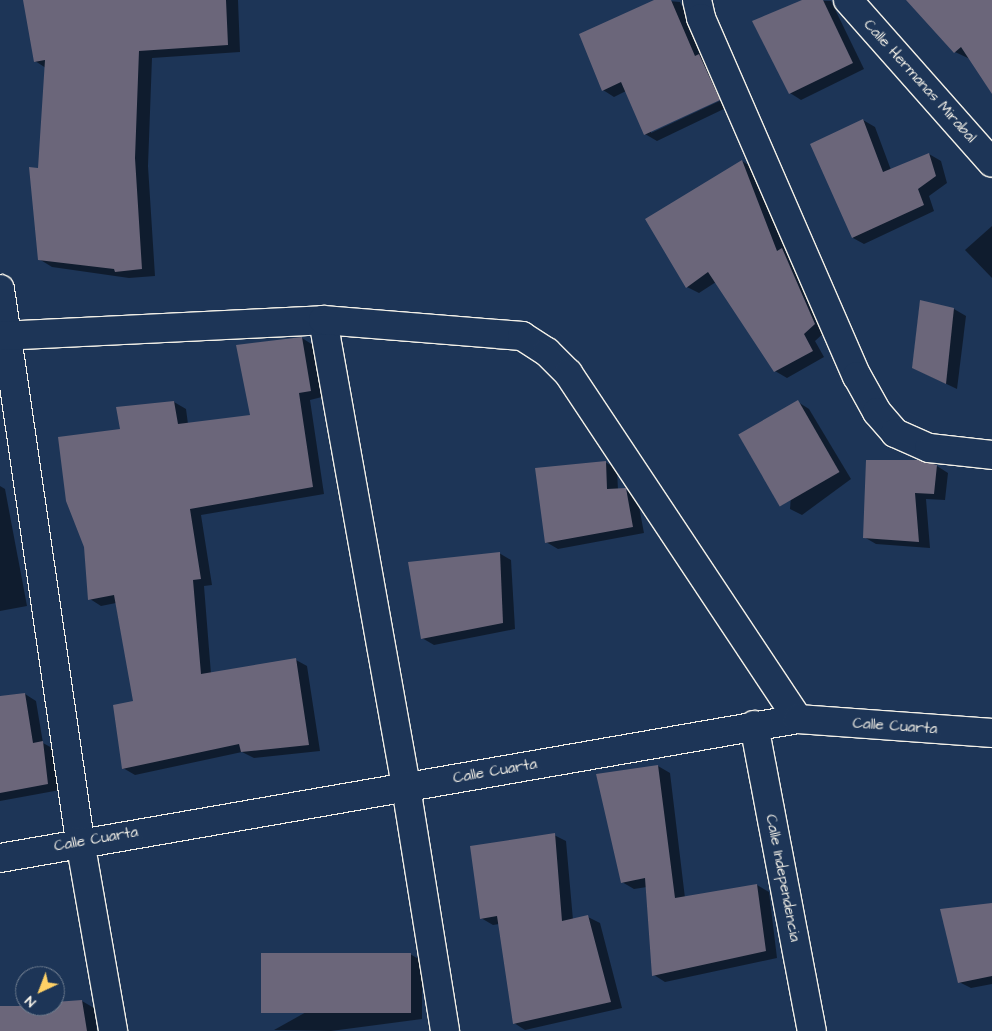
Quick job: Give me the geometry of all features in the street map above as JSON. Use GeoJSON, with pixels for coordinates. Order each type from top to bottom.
{"type":"FeatureCollection","features":[{"type":"Feature","properties":{"kind":"street"},"geometry":{"type":"LineString","coordinates":[[697,0],[700,18],[837,331],[877,412],[895,433],[929,448],[992,455]]}},
{"type":"Feature","properties":{"kind":"street","name":"Calle Hermanas Mirabal"},"geometry":{"type":"LineString","coordinates":[[848,0],[992,162]]}},
{"type":"Feature","properties":{"kind":"street"},"geometry":{"type":"LineString","coordinates":[[0,289],[3,336],[80,841],[113,1031]]}},
{"type":"Feature","properties":{"kind":"street"},"geometry":{"type":"LineString","coordinates":[[3,336],[323,320],[522,336],[547,352],[568,374],[798,718]]}},
{"type":"Feature","properties":{"kind":"street"},"geometry":{"type":"LineString","coordinates":[[323,320],[406,787],[445,1031]]}},
{"type":"Feature","properties":{"kind":"street","name":"Calle Cuarta"},"geometry":{"type":"LineString","coordinates":[[0,858],[80,841],[406,787],[798,718],[992,733]]}},
{"type":"Feature","properties":{"kind":"street","name":"Calle Independencia"},"geometry":{"type":"LineString","coordinates":[[754,725],[812,1031]]}},
{"type":"Feature","properties":{"kind":"building"},"geometry":{"type":"Polygon","coordinates":[[[23,0],[226,0],[228,45],[139,51],[135,158],[142,269],[115,272],[114,269],[38,260],[29,167],[38,168],[45,60],[34,62],[23,0]]]}},
{"type":"Feature","properties":{"kind":"building"},"geometry":{"type":"Polygon","coordinates":[[[654,0],[671,0],[695,56],[699,54],[720,100],[644,135],[621,82],[602,91],[579,34],[654,0]]]}},
{"type":"Feature","properties":{"kind":"building"},"geometry":{"type":"Polygon","coordinates":[[[802,0],[823,0],[853,63],[789,94],[752,21],[802,0]]]}},
{"type":"Feature","properties":{"kind":"building"},"geometry":{"type":"Polygon","coordinates":[[[906,0],[992,0],[992,94],[961,47],[954,53],[906,0]]]}},
{"type":"Feature","properties":{"kind":"building"},"geometry":{"type":"Polygon","coordinates":[[[863,119],[883,172],[929,153],[936,176],[918,189],[924,205],[852,238],[810,144],[863,119]]]}},
{"type":"Feature","properties":{"kind":"building"},"geometry":{"type":"Polygon","coordinates":[[[742,160],[777,251],[782,248],[815,324],[804,334],[813,351],[774,372],[708,272],[686,288],[645,219],[742,160]]]}},
{"type":"Feature","properties":{"kind":"building"},"geometry":{"type":"Polygon","coordinates":[[[920,300],[954,308],[946,384],[912,368],[920,300]]]}},
{"type":"Feature","properties":{"kind":"building"},"geometry":{"type":"Polygon","coordinates":[[[302,337],[311,391],[299,393],[313,487],[190,509],[201,579],[193,580],[201,674],[296,658],[309,745],[241,752],[239,744],[122,769],[113,705],[133,701],[114,595],[88,600],[84,547],[66,501],[58,437],[120,429],[116,407],[174,401],[178,424],[250,415],[236,345],[302,337]]]}},
{"type":"Feature","properties":{"kind":"building"},"geometry":{"type":"Polygon","coordinates":[[[798,400],[840,472],[780,506],[738,434],[798,400]]]}},
{"type":"Feature","properties":{"kind":"building"},"geometry":{"type":"Polygon","coordinates":[[[866,460],[918,460],[937,465],[934,494],[915,493],[919,542],[863,538],[866,460]]]}},
{"type":"Feature","properties":{"kind":"building"},"geometry":{"type":"Polygon","coordinates":[[[606,461],[607,489],[626,488],[633,527],[545,543],[535,468],[606,461]]]}},
{"type":"Feature","properties":{"kind":"building"},"geometry":{"type":"Polygon","coordinates":[[[500,552],[503,623],[421,639],[408,562],[500,552]]]}},
{"type":"Feature","properties":{"kind":"building"},"geometry":{"type":"Polygon","coordinates":[[[25,693],[33,743],[43,741],[48,784],[0,793],[0,696],[25,693]]]}},
{"type":"Feature","properties":{"kind":"building"},"geometry":{"type":"Polygon","coordinates":[[[658,765],[675,898],[757,884],[766,951],[652,976],[645,878],[621,883],[596,774],[658,765]]]}},
{"type":"Feature","properties":{"kind":"building"},"geometry":{"type":"Polygon","coordinates":[[[555,833],[562,921],[588,915],[611,1002],[513,1024],[497,916],[480,919],[470,846],[555,833]]]}},
{"type":"Feature","properties":{"kind":"building"},"geometry":{"type":"Polygon","coordinates":[[[992,903],[992,976],[958,983],[940,909],[992,903]]]}},
{"type":"Feature","properties":{"kind":"building"},"geometry":{"type":"Polygon","coordinates":[[[261,953],[411,953],[411,1013],[261,1013],[261,953]]]}},
{"type":"Feature","properties":{"kind":"building"},"geometry":{"type":"Polygon","coordinates":[[[82,1000],[87,1031],[0,1031],[0,1006],[15,1006],[15,1016],[65,1016],[65,1001],[82,1000]]]}}]}
